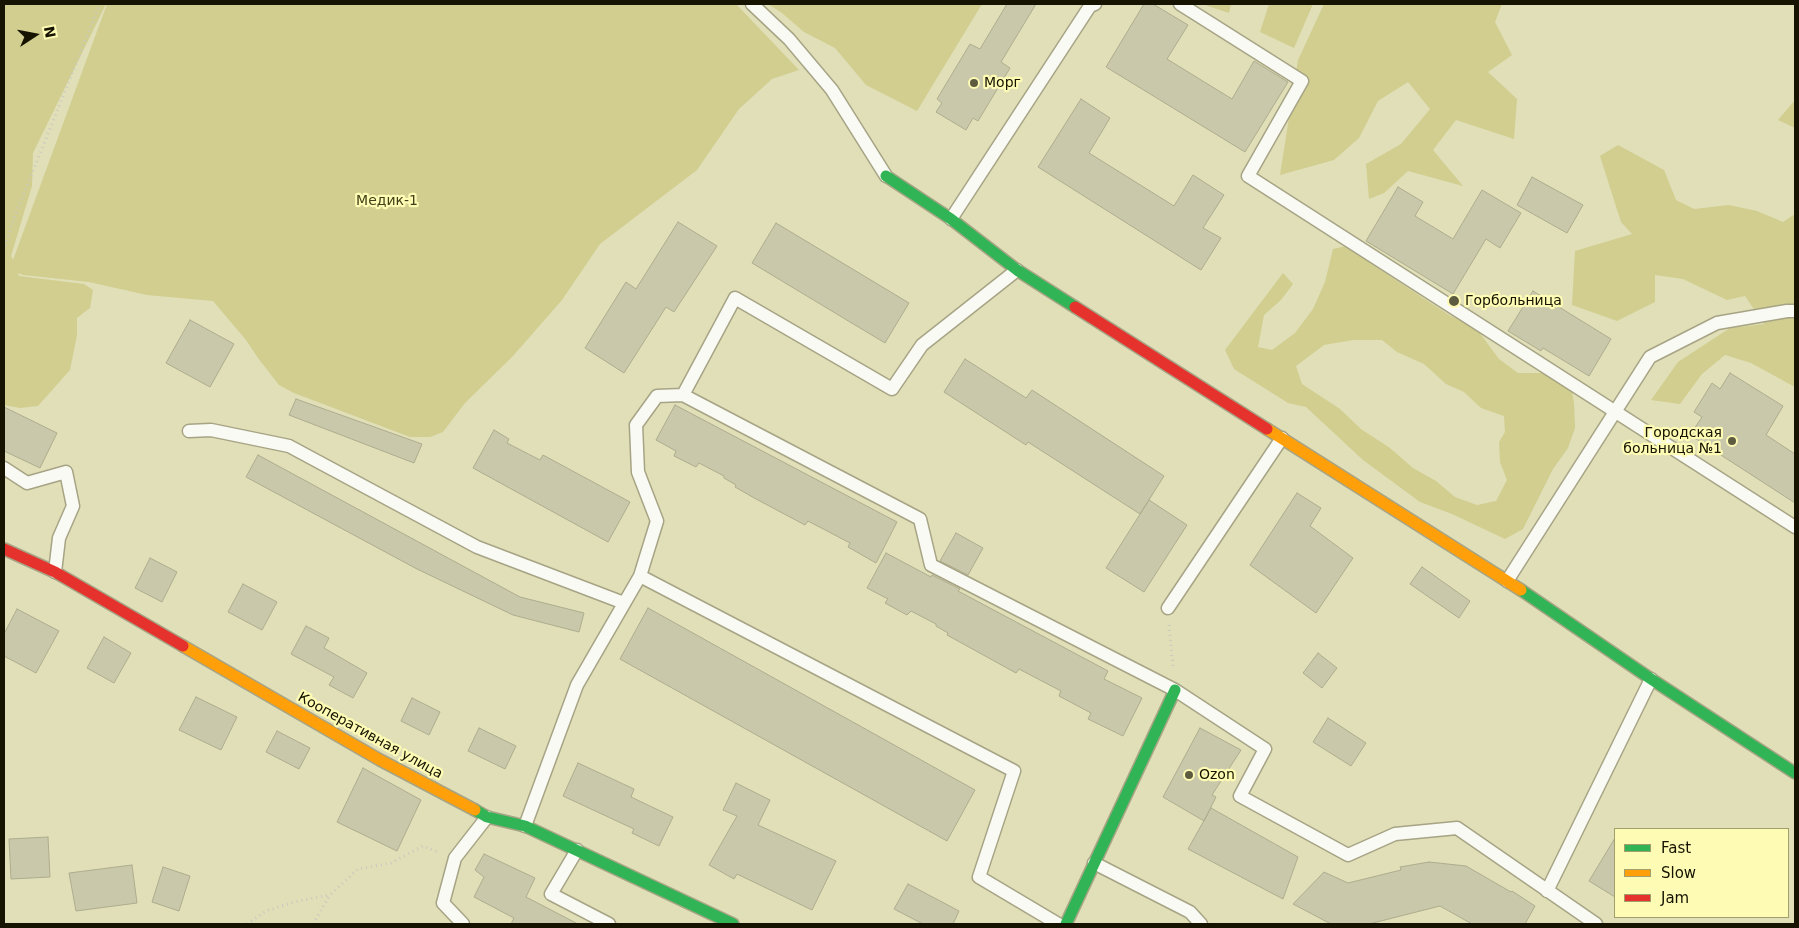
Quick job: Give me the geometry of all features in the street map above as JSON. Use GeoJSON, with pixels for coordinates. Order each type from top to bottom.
{"type":"FeatureCollection","features":[{"type":"Feature","properties":{"kind":"street"},"geometry":{"type":"LineString","coordinates":[[886,176],[951,219],[1017,270],[1506,581],[1651,680],[1790,769]]}},
{"type":"Feature","properties":{"kind":"street","name":"Кооперативная улица"},"geometry":{"type":"LineString","coordinates":[[4,549],[55,572],[380,760],[487,817],[525,826],[733,924]]}},
{"type":"Feature","properties":{"kind":"street"},"geometry":{"type":"LineString","coordinates":[[1066,924],[1175,690]]}},
{"type":"Feature","properties":{"kind":"lane"},"geometry":{"type":"LineString","coordinates":[[752,4],[789,39],[832,90],[886,176]]}},
{"type":"Feature","properties":{"kind":"lane"},"geometry":{"type":"LineString","coordinates":[[951,219],[1090,6],[1095,4]]}},
{"type":"Feature","properties":{"kind":"lane"},"geometry":{"type":"LineString","coordinates":[[1180,4],[1302,81],[1248,176],[1795,527]]}},
{"type":"Feature","properties":{"kind":"lane"},"geometry":{"type":"LineString","coordinates":[[683,395],[735,298],[892,389],[922,345],[1017,270]]}},
{"type":"Feature","properties":{"kind":"lane"},"geometry":{"type":"LineString","coordinates":[[1506,581],[1650,357],[1717,323],[1795,311]]}},
{"type":"Feature","properties":{"kind":"lane"},"geometry":{"type":"LineString","coordinates":[[525,826],[577,685],[640,576],[657,520],[638,472],[636,424],[657,396],[683,395],[920,519],[931,565],[1175,690],[1265,749],[1240,796],[1348,855],[1394,834],[1457,828],[1547,892],[1596,924]]}},
{"type":"Feature","properties":{"kind":"lane"},"geometry":{"type":"LineString","coordinates":[[189,431],[211,430],[289,446],[477,547],[624,603]]}},
{"type":"Feature","properties":{"kind":"lane"},"geometry":{"type":"LineString","coordinates":[[1168,608],[1282,438]]}},
{"type":"Feature","properties":{"kind":"lane"},"geometry":{"type":"LineString","coordinates":[[4,468],[27,482],[66,472],[73,506],[60,538],[55,572]]}},
{"type":"Feature","properties":{"kind":"lane"},"geometry":{"type":"LineString","coordinates":[[640,576],[1014,771],[979,877],[1058,924]]}},
{"type":"Feature","properties":{"kind":"lane"},"geometry":{"type":"LineString","coordinates":[[1547,892],[1651,680]]}},
{"type":"Feature","properties":{"kind":"lane"},"geometry":{"type":"LineString","coordinates":[[1790,769],[1795,756]]}},
{"type":"Feature","properties":{"kind":"lane"},"geometry":{"type":"LineString","coordinates":[[463,924],[443,903],[455,858],[487,817]]}},
{"type":"Feature","properties":{"kind":"lane"},"geometry":{"type":"LineString","coordinates":[[577,850],[551,894],[609,924]]}},
{"type":"Feature","properties":{"kind":"lane"},"geometry":{"type":"LineString","coordinates":[[1094,863],[1190,912],[1201,924]]}},
{"type":"Feature","properties":{"kind":"path"},"geometry":{"type":"LineString","coordinates":[[4,251],[13,221],[100,4]]}},
{"type":"Feature","properties":{"kind":"path"},"geometry":{"type":"LineString","coordinates":[[1168,608],[1175,690]]}},
{"type":"Feature","properties":{"kind":"path"},"geometry":{"type":"LineString","coordinates":[[313,924],[330,895],[358,869],[391,863],[423,846],[455,858]]}},
{"type":"Feature","properties":{"kind":"path"},"geometry":{"type":"LineString","coordinates":[[247,924],[266,911],[294,902],[330,895]]}},
{"type":"Feature","properties":{"kind":"green space","name":"Медик-1"},"geometry":{"type":"Polygon","coordinates":[[[4,4],[106,4],[33,153],[32,186],[11,256],[13,260],[107,4],[736,4],[799,70],[772,79],[739,109],[697,170],[600,244],[562,300],[513,356],[465,403],[443,432],[430,437],[410,437],[294,393],[279,385],[246,340],[213,301],[147,295],[89,282],[18,273],[19,276],[84,284],[93,290],[90,308],[77,318],[77,335],[70,370],[38,406],[20,408],[4,405],[4,4]]]}},
{"type":"Feature","properties":{"kind":"green space"},"geometry":{"type":"Polygon","coordinates":[[[768,4],[982,4],[917,111],[866,85],[835,48],[804,32],[768,4]]]}},
{"type":"Feature","properties":{"kind":"green space"},"geometry":{"type":"Polygon","coordinates":[[[1202,4],[1231,4],[1229,13],[1202,4]]]}},
{"type":"Feature","properties":{"kind":"green space"},"geometry":{"type":"Polygon","coordinates":[[[1269,4],[1313,4],[1294,48],[1260,32],[1269,4]]]}},
{"type":"Feature","properties":{"kind":"green space"},"geometry":{"type":"Polygon","coordinates":[[[1324,4],[1502,4],[1495,22],[1512,55],[1488,72],[1517,99],[1514,139],[1456,120],[1433,150],[1463,186],[1408,171],[1384,193],[1369,199],[1366,164],[1401,144],[1430,109],[1408,82],[1378,101],[1359,138],[1334,160],[1280,175],[1298,60],[1324,4]]]}},
{"type":"Feature","properties":{"kind":"green space"},"geometry":{"type":"Polygon","coordinates":[[[1795,100],[1795,128],[1778,120],[1795,100]]]}},
{"type":"Feature","properties":{"kind":"green space"},"geometry":{"type":"Polygon","coordinates":[[[1618,145],[1664,170],[1676,200],[1694,209],[1729,205],[1757,211],[1783,222],[1795,214],[1795,387],[1751,363],[1725,355],[1702,374],[1680,404],[1651,400],[1678,362],[1730,328],[1764,324],[1745,296],[1727,300],[1683,279],[1655,275],[1655,302],[1617,321],[1572,305],[1575,251],[1632,234],[1621,222],[1600,156],[1618,145]]]}},
{"type":"Feature","properties":{"kind":"green space"},"geometry":{"type":"Polygon","coordinates":[[[1355,244],[1373,265],[1449,315],[1476,328],[1499,359],[1518,373],[1542,373],[1571,386],[1575,428],[1568,448],[1553,469],[1523,529],[1505,539],[1452,514],[1420,502],[1363,460],[1306,407],[1288,403],[1234,369],[1225,350],[1283,273],[1293,284],[1281,300],[1264,315],[1258,347],[1272,350],[1295,333],[1313,309],[1325,282],[1333,249],[1355,244]],[[1353,340],[1324,345],[1296,366],[1302,384],[1340,409],[1361,429],[1390,448],[1413,468],[1436,481],[1455,497],[1477,505],[1496,501],[1507,480],[1500,462],[1499,442],[1505,432],[1504,416],[1481,408],[1464,392],[1446,384],[1424,364],[1397,352],[1382,340],[1353,340]]]}},
{"type":"Feature","properties":{"kind":"building","name":"Морг"},"geometry":{"type":"Polygon","coordinates":[[[1007,4],[1036,4],[1001,62],[1010,68],[978,121],[973,118],[966,130],[936,112],[942,103],[937,99],[970,44],[980,49],[1007,4]]]}},
{"type":"Feature","properties":{"kind":"building"},"geometry":{"type":"Polygon","coordinates":[[[1144,4],[1153,4],[1188,25],[1167,59],[1232,99],[1254,61],[1288,82],[1245,152],[1106,67],[1144,4]]]}},
{"type":"Feature","properties":{"kind":"building"},"geometry":{"type":"Polygon","coordinates":[[[1081,99],[1110,118],[1089,153],[1174,206],[1193,175],[1224,195],[1203,228],[1221,238],[1201,270],[1038,167],[1081,99]]]}},
{"type":"Feature","properties":{"kind":"building"},"geometry":{"type":"Polygon","coordinates":[[[1532,177],[1583,205],[1567,233],[1517,205],[1532,177]]]}},
{"type":"Feature","properties":{"kind":"building"},"geometry":{"type":"Polygon","coordinates":[[[1398,187],[1423,202],[1415,216],[1453,239],[1482,190],[1521,213],[1500,248],[1486,239],[1453,294],[1366,241],[1398,187]]]}},
{"type":"Feature","properties":{"kind":"building"},"geometry":{"type":"Polygon","coordinates":[[[678,222],[717,246],[674,312],[666,307],[624,373],[585,348],[626,282],[636,289],[678,222]]]}},
{"type":"Feature","properties":{"kind":"building"},"geometry":{"type":"Polygon","coordinates":[[[776,223],[909,303],[885,343],[752,263],[776,223]]]}},
{"type":"Feature","properties":{"kind":"building"},"geometry":{"type":"Polygon","coordinates":[[[1533,291],[1611,339],[1589,376],[1543,348],[1541,351],[1508,331],[1533,291]]]}},
{"type":"Feature","properties":{"kind":"building"},"geometry":{"type":"Polygon","coordinates":[[[190,320],[234,344],[210,387],[166,363],[190,320]]]}},
{"type":"Feature","properties":{"kind":"building"},"geometry":{"type":"Polygon","coordinates":[[[965,359],[1026,398],[1032,390],[1164,476],[1140,514],[1028,442],[1026,445],[944,392],[965,359]]]}},
{"type":"Feature","properties":{"kind":"building","name":"Городская больница №1"},"geometry":{"type":"Polygon","coordinates":[[[1730,373],[1783,406],[1766,435],[1795,454],[1795,503],[1690,435],[1702,417],[1694,412],[1712,383],[1720,389],[1730,373]]]}},
{"type":"Feature","properties":{"kind":"building"},"geometry":{"type":"Polygon","coordinates":[[[296,399],[422,444],[414,463],[289,415],[296,399]]]}},
{"type":"Feature","properties":{"kind":"building"},"geometry":{"type":"Polygon","coordinates":[[[675,405],[897,522],[876,563],[848,547],[850,543],[808,521],[805,525],[756,499],[735,487],[736,485],[724,478],[724,476],[699,463],[696,467],[674,456],[676,451],[656,440],[675,405]]]}},
{"type":"Feature","properties":{"kind":"building"},"geometry":{"type":"Polygon","coordinates":[[[4,407],[57,433],[40,468],[4,451],[4,407]]]}},
{"type":"Feature","properties":{"kind":"building"},"geometry":{"type":"Polygon","coordinates":[[[494,430],[509,439],[507,443],[540,460],[543,455],[630,502],[608,542],[473,468],[494,430]]]}},
{"type":"Feature","properties":{"kind":"building"},"geometry":{"type":"Polygon","coordinates":[[[258,455],[520,597],[584,613],[579,632],[513,615],[417,569],[246,477],[258,455]]]}},
{"type":"Feature","properties":{"kind":"building"},"geometry":{"type":"Polygon","coordinates":[[[1297,493],[1321,508],[1310,526],[1353,558],[1316,613],[1250,565],[1297,493]]]}},
{"type":"Feature","properties":{"kind":"building"},"geometry":{"type":"Polygon","coordinates":[[[1149,500],[1187,525],[1144,592],[1106,568],[1149,500]]]}},
{"type":"Feature","properties":{"kind":"building"},"geometry":{"type":"Polygon","coordinates":[[[956,533],[983,548],[968,575],[940,561],[956,533]]]}},
{"type":"Feature","properties":{"kind":"building"},"geometry":{"type":"Polygon","coordinates":[[[886,553],[931,577],[932,575],[960,589],[958,591],[1108,671],[1104,679],[1142,698],[1123,736],[1088,719],[1091,713],[1059,696],[1061,691],[1019,669],[1016,673],[947,635],[948,633],[936,626],[936,624],[911,611],[907,615],[885,603],[888,599],[867,588],[886,553]]]}},
{"type":"Feature","properties":{"kind":"building"},"geometry":{"type":"Polygon","coordinates":[[[150,558],[177,572],[162,602],[135,588],[150,558]]]}},
{"type":"Feature","properties":{"kind":"building"},"geometry":{"type":"Polygon","coordinates":[[[1422,567],[1470,601],[1459,618],[1410,584],[1422,567]]]}},
{"type":"Feature","properties":{"kind":"building"},"geometry":{"type":"Polygon","coordinates":[[[243,584],[277,602],[262,630],[228,612],[243,584]]]}},
{"type":"Feature","properties":{"kind":"building"},"geometry":{"type":"Polygon","coordinates":[[[648,608],[975,790],[947,841],[620,659],[648,608]]]}},
{"type":"Feature","properties":{"kind":"building"},"geometry":{"type":"Polygon","coordinates":[[[17,609],[59,631],[36,673],[4,656],[4,634],[17,609]]]}},
{"type":"Feature","properties":{"kind":"building"},"geometry":{"type":"Polygon","coordinates":[[[306,626],[329,638],[324,648],[367,673],[353,698],[329,685],[334,677],[291,654],[306,626]]]}},
{"type":"Feature","properties":{"kind":"building"},"geometry":{"type":"Polygon","coordinates":[[[104,637],[131,653],[114,683],[87,668],[104,637]]]}},
{"type":"Feature","properties":{"kind":"building"},"geometry":{"type":"Polygon","coordinates":[[[1318,653],[1337,668],[1322,688],[1303,673],[1318,653]]]}},
{"type":"Feature","properties":{"kind":"building"},"geometry":{"type":"Polygon","coordinates":[[[196,697],[237,717],[221,750],[179,730],[196,697]]]}},
{"type":"Feature","properties":{"kind":"building"},"geometry":{"type":"Polygon","coordinates":[[[412,698],[440,712],[429,735],[401,721],[412,698]]]}},
{"type":"Feature","properties":{"kind":"building"},"geometry":{"type":"Polygon","coordinates":[[[1328,718],[1366,743],[1351,766],[1313,742],[1328,718]]]}},
{"type":"Feature","properties":{"kind":"building"},"geometry":{"type":"Polygon","coordinates":[[[479,728],[516,746],[505,769],[468,751],[479,728]]]}},
{"type":"Feature","properties":{"kind":"building"},"geometry":{"type":"Polygon","coordinates":[[[1200,728],[1241,750],[1212,795],[1216,797],[1204,821],[1163,797],[1200,728]]]}},
{"type":"Feature","properties":{"kind":"building"},"geometry":{"type":"Polygon","coordinates":[[[277,731],[310,748],[299,769],[266,752],[277,731]]]}},
{"type":"Feature","properties":{"kind":"building"},"geometry":{"type":"Polygon","coordinates":[[[578,763],[634,789],[631,797],[673,817],[659,846],[632,833],[634,829],[563,796],[578,763]]]}},
{"type":"Feature","properties":{"kind":"building"},"geometry":{"type":"Polygon","coordinates":[[[363,768],[421,800],[397,851],[337,822],[363,768]]]}},
{"type":"Feature","properties":{"kind":"building"},"geometry":{"type":"Polygon","coordinates":[[[736,783],[770,800],[758,825],[836,861],[812,910],[737,874],[734,879],[709,865],[737,816],[723,810],[736,783]]]}},
{"type":"Feature","properties":{"kind":"building"},"geometry":{"type":"Polygon","coordinates":[[[1211,808],[1298,857],[1283,899],[1188,849],[1211,808]]]}},
{"type":"Feature","properties":{"kind":"building"},"geometry":{"type":"Polygon","coordinates":[[[48,837],[50,877],[11,879],[9,839],[48,837]]]}},
{"type":"Feature","properties":{"kind":"building"},"geometry":{"type":"Polygon","coordinates":[[[1614,840],[1614,896],[1589,881],[1614,840]]]}},
{"type":"Feature","properties":{"kind":"building"},"geometry":{"type":"Polygon","coordinates":[[[484,854],[535,878],[526,897],[578,924],[511,924],[514,918],[474,897],[484,877],[475,870],[484,854]]]}},
{"type":"Feature","properties":{"kind":"building"},"geometry":{"type":"Polygon","coordinates":[[[1429,862],[1466,866],[1535,906],[1525,924],[1472,924],[1440,906],[1369,924],[1331,924],[1293,904],[1324,872],[1348,883],[1401,870],[1400,867],[1429,862]]]}},
{"type":"Feature","properties":{"kind":"building"},"geometry":{"type":"Polygon","coordinates":[[[132,865],[137,903],[76,911],[69,873],[132,865]]]}},
{"type":"Feature","properties":{"kind":"building"},"geometry":{"type":"Polygon","coordinates":[[[163,867],[190,876],[179,911],[152,902],[163,867]]]}},
{"type":"Feature","properties":{"kind":"building"},"geometry":{"type":"Polygon","coordinates":[[[908,884],[959,911],[953,924],[923,924],[894,909],[908,884]]]}},
{"type":"Feature","properties":{"kind":"traffic: fast"},"geometry":{"type":"LineString","coordinates":[[886,176],[951,219],[1017,270],[1075,307]]}},
{"type":"Feature","properties":{"kind":"traffic: fast"},"geometry":{"type":"LineString","coordinates":[[1521,590],[1651,679],[1795,773]]}},
{"type":"Feature","properties":{"kind":"traffic: fast"},"geometry":{"type":"LineString","coordinates":[[1066,924],[1175,690]]}},
{"type":"Feature","properties":{"kind":"traffic: fast"},"geometry":{"type":"LineString","coordinates":[[475,810],[487,817],[525,826],[733,924]]}},
{"type":"Feature","properties":{"kind":"traffic: slow"},"geometry":{"type":"LineString","coordinates":[[1267,429],[1521,590]]}},
{"type":"Feature","properties":{"kind":"traffic: slow"},"geometry":{"type":"LineString","coordinates":[[183,646],[380,760],[475,810]]}},
{"type":"Feature","properties":{"kind":"traffic: jam"},"geometry":{"type":"LineString","coordinates":[[1075,307],[1267,429]]}},
{"type":"Feature","properties":{"kind":"traffic: jam"},"geometry":{"type":"LineString","coordinates":[[4,549],[55,572],[183,646]]}},
{"type":"Feature","properties":{"kind":"place","name":"Морг"},"geometry":{"type":"Point","coordinates":[974,83]}},
{"type":"Feature","properties":{"kind":"place","name":"Горбольница"},"geometry":{"type":"Point","coordinates":[1454,301]}},
{"type":"Feature","properties":{"kind":"place","name":"Городская больница №1"},"geometry":{"type":"Point","coordinates":[1732,441]}},
{"type":"Feature","properties":{"kind":"place","name":"Ozon"},"geometry":{"type":"Point","coordinates":[1189,775]}}]}
